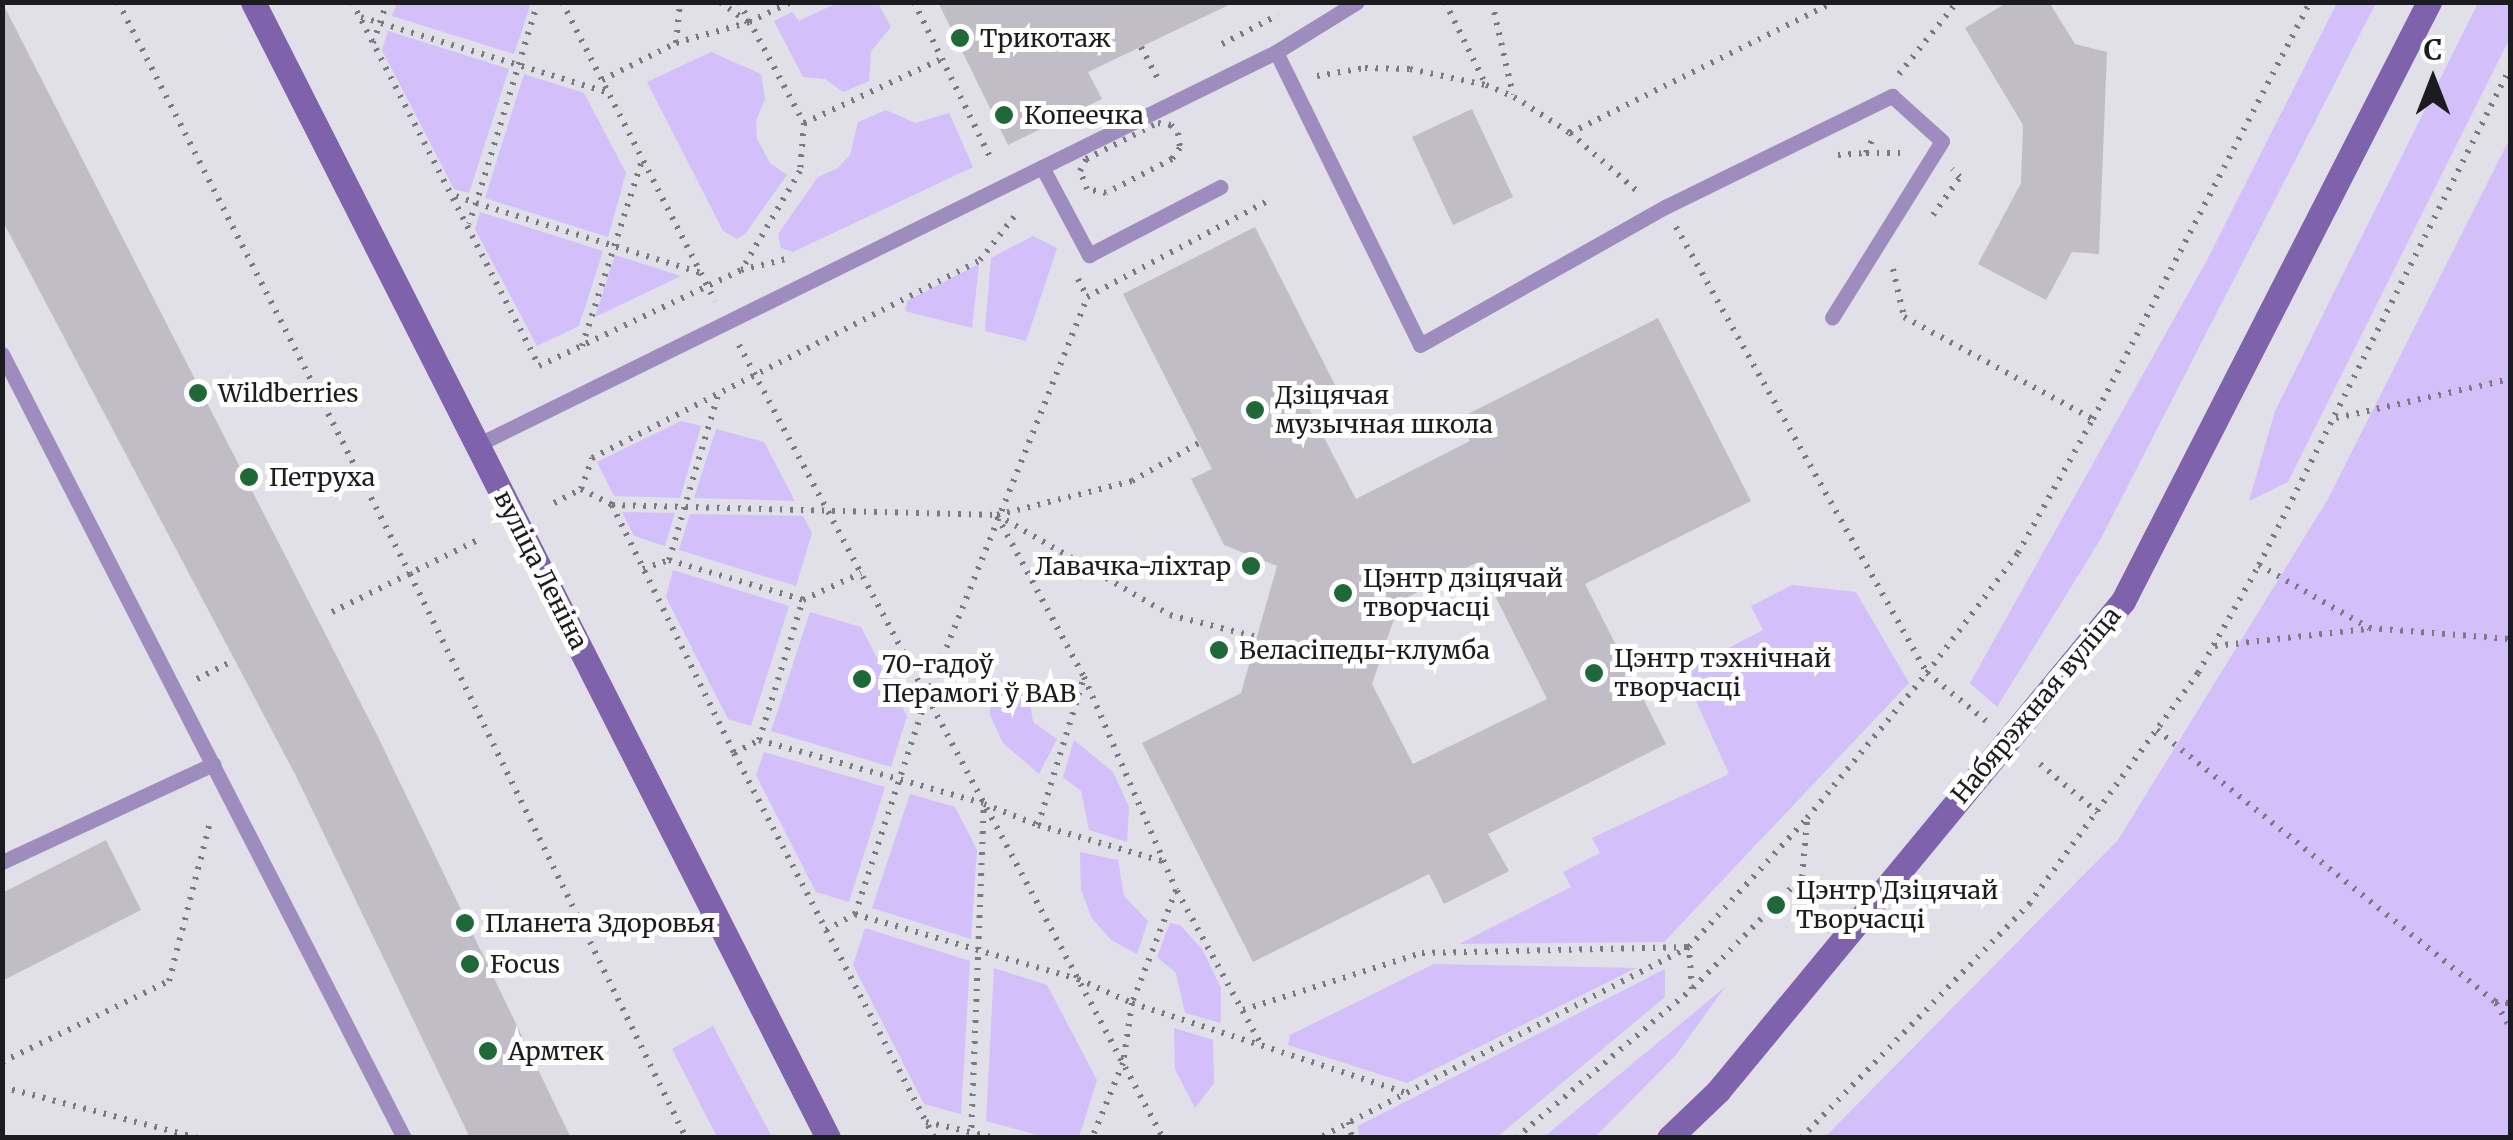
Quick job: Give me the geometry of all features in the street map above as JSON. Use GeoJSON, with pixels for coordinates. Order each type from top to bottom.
{"type":"FeatureCollection","features":[{"type":"Feature","properties":{"kind":"main road","name":"вуліца Леніна"},"geometry":{"type":"LineString","coordinates":[[253,2],[828,1138]]}},
{"type":"Feature","properties":{"kind":"main road","name":"Набярэжная вуліца"},"geometry":{"type":"LineString","coordinates":[[1669,1138],[1718,1091],[2122,601],[2428,2]]}},
{"type":"Feature","properties":{"kind":"lane"},"geometry":{"type":"LineString","coordinates":[[477,445],[1276,52],[1357,2]]}},
{"type":"Feature","properties":{"kind":"lane"},"geometry":{"type":"LineString","coordinates":[[1276,52],[1420,345],[1665,207],[1892,96],[1942,141],[1832,318]]}},
{"type":"Feature","properties":{"kind":"lane"},"geometry":{"type":"LineString","coordinates":[[1042,167],[1090,255],[1220,188]]}},
{"type":"Feature","properties":{"kind":"lane"},"geometry":{"type":"LineString","coordinates":[[2,354],[404,1138]]}},
{"type":"Feature","properties":{"kind":"lane"},"geometry":{"type":"LineString","coordinates":[[2,862],[212,764]]}},
{"type":"Feature","properties":{"kind":"path"},"geometry":{"type":"LineString","coordinates":[[118,2],[410,574],[686,1138]]}},
{"type":"Feature","properties":{"kind":"path"},"geometry":{"type":"LineString","coordinates":[[352,2],[539,366],[741,270],[800,172],[804,123],[739,2]]}},
{"type":"Feature","properties":{"kind":"path"},"geometry":{"type":"LineString","coordinates":[[374,43],[387,2]]}},
{"type":"Feature","properties":{"kind":"path"},"geometry":{"type":"LineString","coordinates":[[469,225],[538,2]]}},
{"type":"Feature","properties":{"kind":"path"},"geometry":{"type":"LineString","coordinates":[[562,2],[718,306]]}},
{"type":"Feature","properties":{"kind":"path"},"geometry":{"type":"LineString","coordinates":[[676,43],[680,2]]}},
{"type":"Feature","properties":{"kind":"path"},"geometry":{"type":"LineString","coordinates":[[720,2],[750,22]]}},
{"type":"Feature","properties":{"kind":"path"},"geometry":{"type":"LineString","coordinates":[[602,80],[676,43],[750,22],[791,2]]}},
{"type":"Feature","properties":{"kind":"path"},"geometry":{"type":"LineString","coordinates":[[914,2],[991,159]]}},
{"type":"Feature","properties":{"kind":"path"},"geometry":{"type":"LineString","coordinates":[[1445,2],[1486,85]]}},
{"type":"Feature","properties":{"kind":"path"},"geometry":{"type":"LineString","coordinates":[[1492,2],[1514,96]]}},
{"type":"Feature","properties":{"kind":"path"},"geometry":{"type":"LineString","coordinates":[[1570,133],[1834,2]]}},
{"type":"Feature","properties":{"kind":"path"},"geometry":{"type":"LineString","coordinates":[[1881,83],[1898,74],[1958,2]]}},
{"type":"Feature","properties":{"kind":"path"},"geometry":{"type":"LineString","coordinates":[[1320,1138],[1689,947],[1807,818],[1927,673],[2018,553],[2094,418],[2310,2]]}},
{"type":"Feature","properties":{"kind":"path"},"geometry":{"type":"LineString","coordinates":[[360,17],[608,92]]}},
{"type":"Feature","properties":{"kind":"path"},"geometry":{"type":"LineString","coordinates":[[1141,47],[1158,77]]}},
{"type":"Feature","properties":{"kind":"path"},"geometry":{"type":"LineString","coordinates":[[804,123],[942,59]]}},
{"type":"Feature","properties":{"kind":"path"},"geometry":{"type":"LineString","coordinates":[[1291,80],[1365,68],[1410,69],[1486,85],[1514,96],[1570,133],[1644,198]]}},
{"type":"Feature","properties":{"kind":"path"},"geometry":{"type":"LineString","coordinates":[[1800,1138],[2030,904],[2214,646],[2259,565],[2510,68]]}},
{"type":"Feature","properties":{"kind":"path"},"geometry":{"type":"LineString","coordinates":[[1081,180],[1093,193],[1106,193],[1172,159],[1180,148],[1178,133],[1194,126]]}},
{"type":"Feature","properties":{"kind":"path"},"geometry":{"type":"LineString","coordinates":[[1866,153],[1934,153],[1960,177],[1927,223]]}},
{"type":"Feature","properties":{"kind":"path"},"geometry":{"type":"LineString","coordinates":[[582,346],[642,159]]}},
{"type":"Feature","properties":{"kind":"path"},"geometry":{"type":"LineString","coordinates":[[454,196],[701,273]]}},
{"type":"Feature","properties":{"kind":"path"},"geometry":{"type":"LineString","coordinates":[[554,503],[581,490],[592,458],[980,260],[1016,214],[1027,207]]}},
{"type":"Feature","properties":{"kind":"path"},"geometry":{"type":"LineString","coordinates":[[1665,207],[1927,673],[1986,721]]}},
{"type":"Feature","properties":{"kind":"path"},"geometry":{"type":"LineString","coordinates":[[1904,254],[1893,270],[1904,317],[2094,418]]}},
{"type":"Feature","properties":{"kind":"path"},"geometry":{"type":"LineString","coordinates":[[826,930],[855,914],[927,696],[996,515],[1087,297]]}},
{"type":"Feature","properties":{"kind":"path"},"geometry":{"type":"LineString","coordinates":[[736,340],[1163,1138]]}},
{"type":"Feature","properties":{"kind":"path"},"geometry":{"type":"LineString","coordinates":[[2334,418],[2510,379]]}},
{"type":"Feature","properties":{"kind":"path"},"geometry":{"type":"LineString","coordinates":[[669,560],[718,394]]}},
{"type":"Feature","properties":{"kind":"path"},"geometry":{"type":"LineString","coordinates":[[581,490],[612,505],[996,515],[1132,481],[1199,443]]}},
{"type":"Feature","properties":{"kind":"path"},"geometry":{"type":"LineString","coordinates":[[612,505],[734,753],[934,1138]]}},
{"type":"Feature","properties":{"kind":"path"},"geometry":{"type":"LineString","coordinates":[[996,515],[1170,615],[1257,637]]}},
{"type":"Feature","properties":{"kind":"path"},"geometry":{"type":"LineString","coordinates":[[996,515],[1084,676],[1176,890],[1262,1046]]}},
{"type":"Feature","properties":{"kind":"path"},"geometry":{"type":"LineString","coordinates":[[332,612],[478,540]]}},
{"type":"Feature","properties":{"kind":"path"},"geometry":{"type":"LineString","coordinates":[[643,569],[669,560],[802,600],[861,573]]}},
{"type":"Feature","properties":{"kind":"path"},"geometry":{"type":"LineString","coordinates":[[2259,565],[2368,628]]}},
{"type":"Feature","properties":{"kind":"path"},"geometry":{"type":"LineString","coordinates":[[759,740],[802,600]]}},
{"type":"Feature","properties":{"kind":"path"},"geometry":{"type":"LineString","coordinates":[[2214,646],[2368,628],[2510,639]]}},
{"type":"Feature","properties":{"kind":"path"},"geometry":{"type":"LineString","coordinates":[[1038,825],[1084,676]]}},
{"type":"Feature","properties":{"kind":"path"},"geometry":{"type":"LineString","coordinates":[[2157,730],[2495,1002],[2510,1027]]}},
{"type":"Feature","properties":{"kind":"path"},"geometry":{"type":"LineString","coordinates":[[734,753],[759,740],[984,804],[1038,825],[1164,861]]}},
{"type":"Feature","properties":{"kind":"path"},"geometry":{"type":"LineString","coordinates":[[2040,764],[2098,812]]}},
{"type":"Feature","properties":{"kind":"path"},"geometry":{"type":"LineString","coordinates":[[2,1062],[169,981],[221,780]]}},
{"type":"Feature","properties":{"kind":"path"},"geometry":{"type":"LineString","coordinates":[[971,1134],[984,804]]}},
{"type":"Feature","properties":{"kind":"path"},"geometry":{"type":"LineString","coordinates":[[1516,1138],[1692,989],[1802,877],[1807,818]]}},
{"type":"Feature","properties":{"kind":"path"},"geometry":{"type":"LineString","coordinates":[[1092,1138],[1124,1064],[1132,1003],[1176,890]]}},
{"type":"Feature","properties":{"kind":"path"},"geometry":{"type":"LineString","coordinates":[[855,914],[980,953],[1078,978],[1132,1003],[1409,1094]]}},
{"type":"Feature","properties":{"kind":"path"},"geometry":{"type":"LineString","coordinates":[[1689,947],[1692,989]]}},
{"type":"Feature","properties":{"kind":"path"},"geometry":{"type":"LineString","coordinates":[[1243,1010],[1422,953],[1689,947]]}},
{"type":"Feature","properties":{"kind":"path"},"geometry":{"type":"LineString","coordinates":[[2495,1002],[2510,1003]]}},
{"type":"Feature","properties":{"kind":"path"},"geometry":{"type":"LineString","coordinates":[[2,1087],[198,1138]]}},
{"type":"Feature","properties":{"kind":"path"},"geometry":{"type":"LineString","coordinates":[[926,1122],[996,1138]]}},
{"type":"Feature","properties":{"kind":"path"},"geometry":{"type":"LineString","coordinates":[[1349,1122],[1352,1138]]}},
{"type":"Feature","properties":{"kind":"shaded area"},"geometry":{"type":"Polygon","coordinates":[[[397,2],[531,3],[514,54],[392,16],[397,2]]]}},
{"type":"Feature","properties":{"kind":"shaded area"},"geometry":{"type":"Polygon","coordinates":[[[837,3],[878,3],[891,27],[871,51],[869,81],[843,92],[825,79],[803,77],[774,21],[792,12],[799,21],[837,3]]]}},
{"type":"Feature","properties":{"kind":"shaded area"},"geometry":{"type":"Polygon","coordinates":[[[2337,3],[2376,3],[2100,540],[1997,707],[1970,683],[2207,260],[2337,3]]]}},
{"type":"Feature","properties":{"kind":"shaded area"},"geometry":{"type":"Polygon","coordinates":[[[2478,3],[2510,3],[2510,38],[2288,482],[2249,501],[2275,411],[2478,3]]]}},
{"type":"Feature","properties":{"kind":"shaded area"},"geometry":{"type":"Polygon","coordinates":[[[388,31],[509,69],[469,193],[454,189],[382,50],[388,31]]]}},
{"type":"Feature","properties":{"kind":"shaded area"},"geometry":{"type":"Polygon","coordinates":[[[711,52],[761,74],[765,99],[756,121],[757,139],[770,163],[787,175],[745,234],[737,239],[723,231],[647,82],[711,52]]]}},
{"type":"Feature","properties":{"kind":"shaded area"},"geometry":{"type":"Polygon","coordinates":[[[524,74],[584,93],[626,173],[608,237],[485,198],[524,74]]]}},
{"type":"Feature","properties":{"kind":"shaded area"},"geometry":{"type":"Polygon","coordinates":[[[886,110],[915,123],[949,113],[973,167],[793,252],[781,248],[778,234],[818,177],[838,168],[850,155],[858,122],[886,110]]]}},
{"type":"Feature","properties":{"kind":"shaded area"},"geometry":{"type":"Polygon","coordinates":[[[2510,138],[2510,1137],[1825,1137],[2118,840],[2328,499],[2510,138]]]}},
{"type":"Feature","properties":{"kind":"shaded area"},"geometry":{"type":"Polygon","coordinates":[[[480,212],[603,251],[579,326],[537,346],[475,229],[480,212]]]}},
{"type":"Feature","properties":{"kind":"shaded area"},"geometry":{"type":"Polygon","coordinates":[[[1033,236],[1057,248],[1026,341],[985,331],[991,258],[1033,236]]]}},
{"type":"Feature","properties":{"kind":"shaded area"},"geometry":{"type":"Polygon","coordinates":[[[615,255],[681,276],[595,317],[615,255]]]}},
{"type":"Feature","properties":{"kind":"shaded area"},"geometry":{"type":"Polygon","coordinates":[[[979,264],[972,328],[905,311],[907,301],[979,264]]]}},
{"type":"Feature","properties":{"kind":"shaded area"},"geometry":{"type":"Polygon","coordinates":[[[681,421],[701,426],[680,498],[614,496],[597,462],[681,421]]]}},
{"type":"Feature","properties":{"kind":"shaded area"},"geometry":{"type":"Polygon","coordinates":[[[716,429],[764,442],[795,501],[694,498],[716,429]]]}},
{"type":"Feature","properties":{"kind":"shaded area"},"geometry":{"type":"Polygon","coordinates":[[[622,512],[675,513],[665,546],[634,536],[622,512]]]}},
{"type":"Feature","properties":{"kind":"shaded area"},"geometry":{"type":"Polygon","coordinates":[[[690,514],[803,516],[812,533],[796,586],[679,550],[690,514]]]}},
{"type":"Feature","properties":{"kind":"shaded area"},"geometry":{"type":"Polygon","coordinates":[[[673,570],[789,606],[751,726],[728,719],[666,597],[673,570]]]}},
{"type":"Feature","properties":{"kind":"shaded area"},"geometry":{"type":"Polygon","coordinates":[[[1792,585],[1856,592],[1909,683],[1664,942],[1459,944],[1571,887],[1563,872],[1600,853],[1592,838],[1729,774],[1683,672],[1763,630],[1751,606],[1792,585]]]}},
{"type":"Feature","properties":{"kind":"shaded area"},"geometry":{"type":"Polygon","coordinates":[[[810,612],[861,627],[907,716],[891,767],[771,731],[810,612]]]}},
{"type":"Feature","properties":{"kind":"shaded area"},"geometry":{"type":"Polygon","coordinates":[[[990,676],[1028,691],[1033,722],[1057,739],[1039,774],[1003,743],[990,715],[990,676]]]}},
{"type":"Feature","properties":{"kind":"shaded area"},"geometry":{"type":"Polygon","coordinates":[[[1074,740],[1113,772],[1129,807],[1127,842],[1089,830],[1081,791],[1063,777],[1074,740]]]}},
{"type":"Feature","properties":{"kind":"shaded area"},"geometry":{"type":"Polygon","coordinates":[[[764,752],[885,787],[849,902],[816,892],[756,775],[764,752]]]}},
{"type":"Feature","properties":{"kind":"shaded area"},"geometry":{"type":"Polygon","coordinates":[[[910,794],[955,807],[977,850],[971,939],[872,908],[910,794]]]}},
{"type":"Feature","properties":{"kind":"shaded area"},"geometry":{"type":"Polygon","coordinates":[[[1080,852],[1118,860],[1124,896],[1148,921],[1137,954],[1111,940],[1092,918],[1081,890],[1080,852]]]}},
{"type":"Feature","properties":{"kind":"shaded area"},"geometry":{"type":"Polygon","coordinates":[[[1170,923],[1180,925],[1202,949],[1221,988],[1221,1023],[1185,1013],[1176,973],[1157,957],[1170,923]]]}},
{"type":"Feature","properties":{"kind":"shaded area"},"geometry":{"type":"Polygon","coordinates":[[[865,928],[970,961],[961,1114],[924,1104],[853,965],[865,928]]]}},
{"type":"Feature","properties":{"kind":"shaded area"},"geometry":{"type":"Polygon","coordinates":[[[1434,964],[1636,968],[1407,1083],[1288,1045],[1290,1035],[1434,964]]]}},
{"type":"Feature","properties":{"kind":"shaded area"},"geometry":{"type":"Polygon","coordinates":[[[994,968],[1047,985],[1097,1080],[1079,1137],[1045,1137],[986,1121],[994,968]]]}},
{"type":"Feature","properties":{"kind":"shaded area"},"geometry":{"type":"Polygon","coordinates":[[[1665,969],[1665,997],[1497,1137],[1359,1137],[1358,1126],[1665,969]]]}},
{"type":"Feature","properties":{"kind":"shaded area"},"geometry":{"type":"Polygon","coordinates":[[[1725,987],[1676,1055],[1595,1137],[1544,1137],[1725,987]]]}},
{"type":"Feature","properties":{"kind":"shaded area"},"geometry":{"type":"Polygon","coordinates":[[[713,1026],[772,1137],[717,1137],[672,1049],[713,1026]]]}},
{"type":"Feature","properties":{"kind":"shaded area"},"geometry":{"type":"Polygon","coordinates":[[[1174,1028],[1213,1040],[1214,1083],[1195,1108],[1175,1069],[1174,1028]]]}},
{"type":"Feature","properties":{"kind":"building"},"geometry":{"type":"Polygon","coordinates":[[[2,2],[378,737],[571,1138],[470,1138],[296,776],[2,220],[2,2]]]}},
{"type":"Feature","properties":{"kind":"building"},"geometry":{"type":"Polygon","coordinates":[[[938,2],[1235,2],[1088,72],[1102,99],[1008,145],[938,2]]]}},
{"type":"Feature","properties":{"kind":"building"},"geometry":{"type":"Polygon","coordinates":[[[2008,2],[2049,2],[2075,44],[2107,52],[2099,254],[2072,252],[2046,300],[1978,264],[2021,183],[2023,125],[1965,28],[2008,2]]]}},
{"type":"Feature","properties":{"kind":"building"},"geometry":{"type":"Polygon","coordinates":[[[1472,109],[1513,197],[1453,225],[1412,137],[1472,109]]]}},
{"type":"Feature","properties":{"kind":"building","name":"Цэнтр дзіцячай творчасці"},"geometry":{"type":"Polygon","coordinates":[[[1255,227],[1337,389],[1307,405],[1356,499],[1470,441],[1458,419],[1658,318],[1751,501],[1585,584],[1666,744],[1488,834],[1509,871],[1444,904],[1429,874],[1253,962],[1142,743],[1241,693],[1277,566],[1224,545],[1191,479],[1212,469],[1123,294],[1255,227]],[[1478,562],[1400,601],[1372,684],[1413,764],[1547,699],[1478,562]]]}},
{"type":"Feature","properties":{"kind":"building"},"geometry":{"type":"Polygon","coordinates":[[[106,840],[141,910],[2,981],[2,893],[106,840]]]}},
{"type":"Feature","properties":{"kind":"place","name":"Трикотаж"},"geometry":{"type":"Point","coordinates":[960,38]}},
{"type":"Feature","properties":{"kind":"place","name":"Копеечка"},"geometry":{"type":"Point","coordinates":[1004,115]}},
{"type":"Feature","properties":{"kind":"place","name":"Wildberries"},"geometry":{"type":"Point","coordinates":[198,393]}},
{"type":"Feature","properties":{"kind":"place","name":"Дзіцячая музычная школа"},"geometry":{"type":"Point","coordinates":[1255,410]}},
{"type":"Feature","properties":{"kind":"place","name":"Петруха"},"geometry":{"type":"Point","coordinates":[249,477]}},
{"type":"Feature","properties":{"kind":"place","name":"Лавачка-ліхтар"},"geometry":{"type":"Point","coordinates":[1251,566]}},
{"type":"Feature","properties":{"kind":"place","name":"Цэнтр дзіцячай творчасці"},"geometry":{"type":"Point","coordinates":[1343,593]}},
{"type":"Feature","properties":{"kind":"place","name":"Веласіпеды-клумба"},"geometry":{"type":"Point","coordinates":[1219,650]}},
{"type":"Feature","properties":{"kind":"place","name":"Цэнтр тэхнічнай творчасці"},"geometry":{"type":"Point","coordinates":[1594,673]}},
{"type":"Feature","properties":{"kind":"place","name":"70-гадоў Перамогі ў ВАВ"},"geometry":{"type":"Point","coordinates":[862,679]}},
{"type":"Feature","properties":{"kind":"place","name":"Цэнтр Дзіцячай Творчасці"},"geometry":{"type":"Point","coordinates":[1776,905]}},
{"type":"Feature","properties":{"kind":"place","name":"Планета Здоровья"},"geometry":{"type":"Point","coordinates":[465,923]}},
{"type":"Feature","properties":{"kind":"place","name":"Focus"},"geometry":{"type":"Point","coordinates":[470,964]}},
{"type":"Feature","properties":{"kind":"place","name":"Армтек"},"geometry":{"type":"Point","coordinates":[488,1051]}}]}
